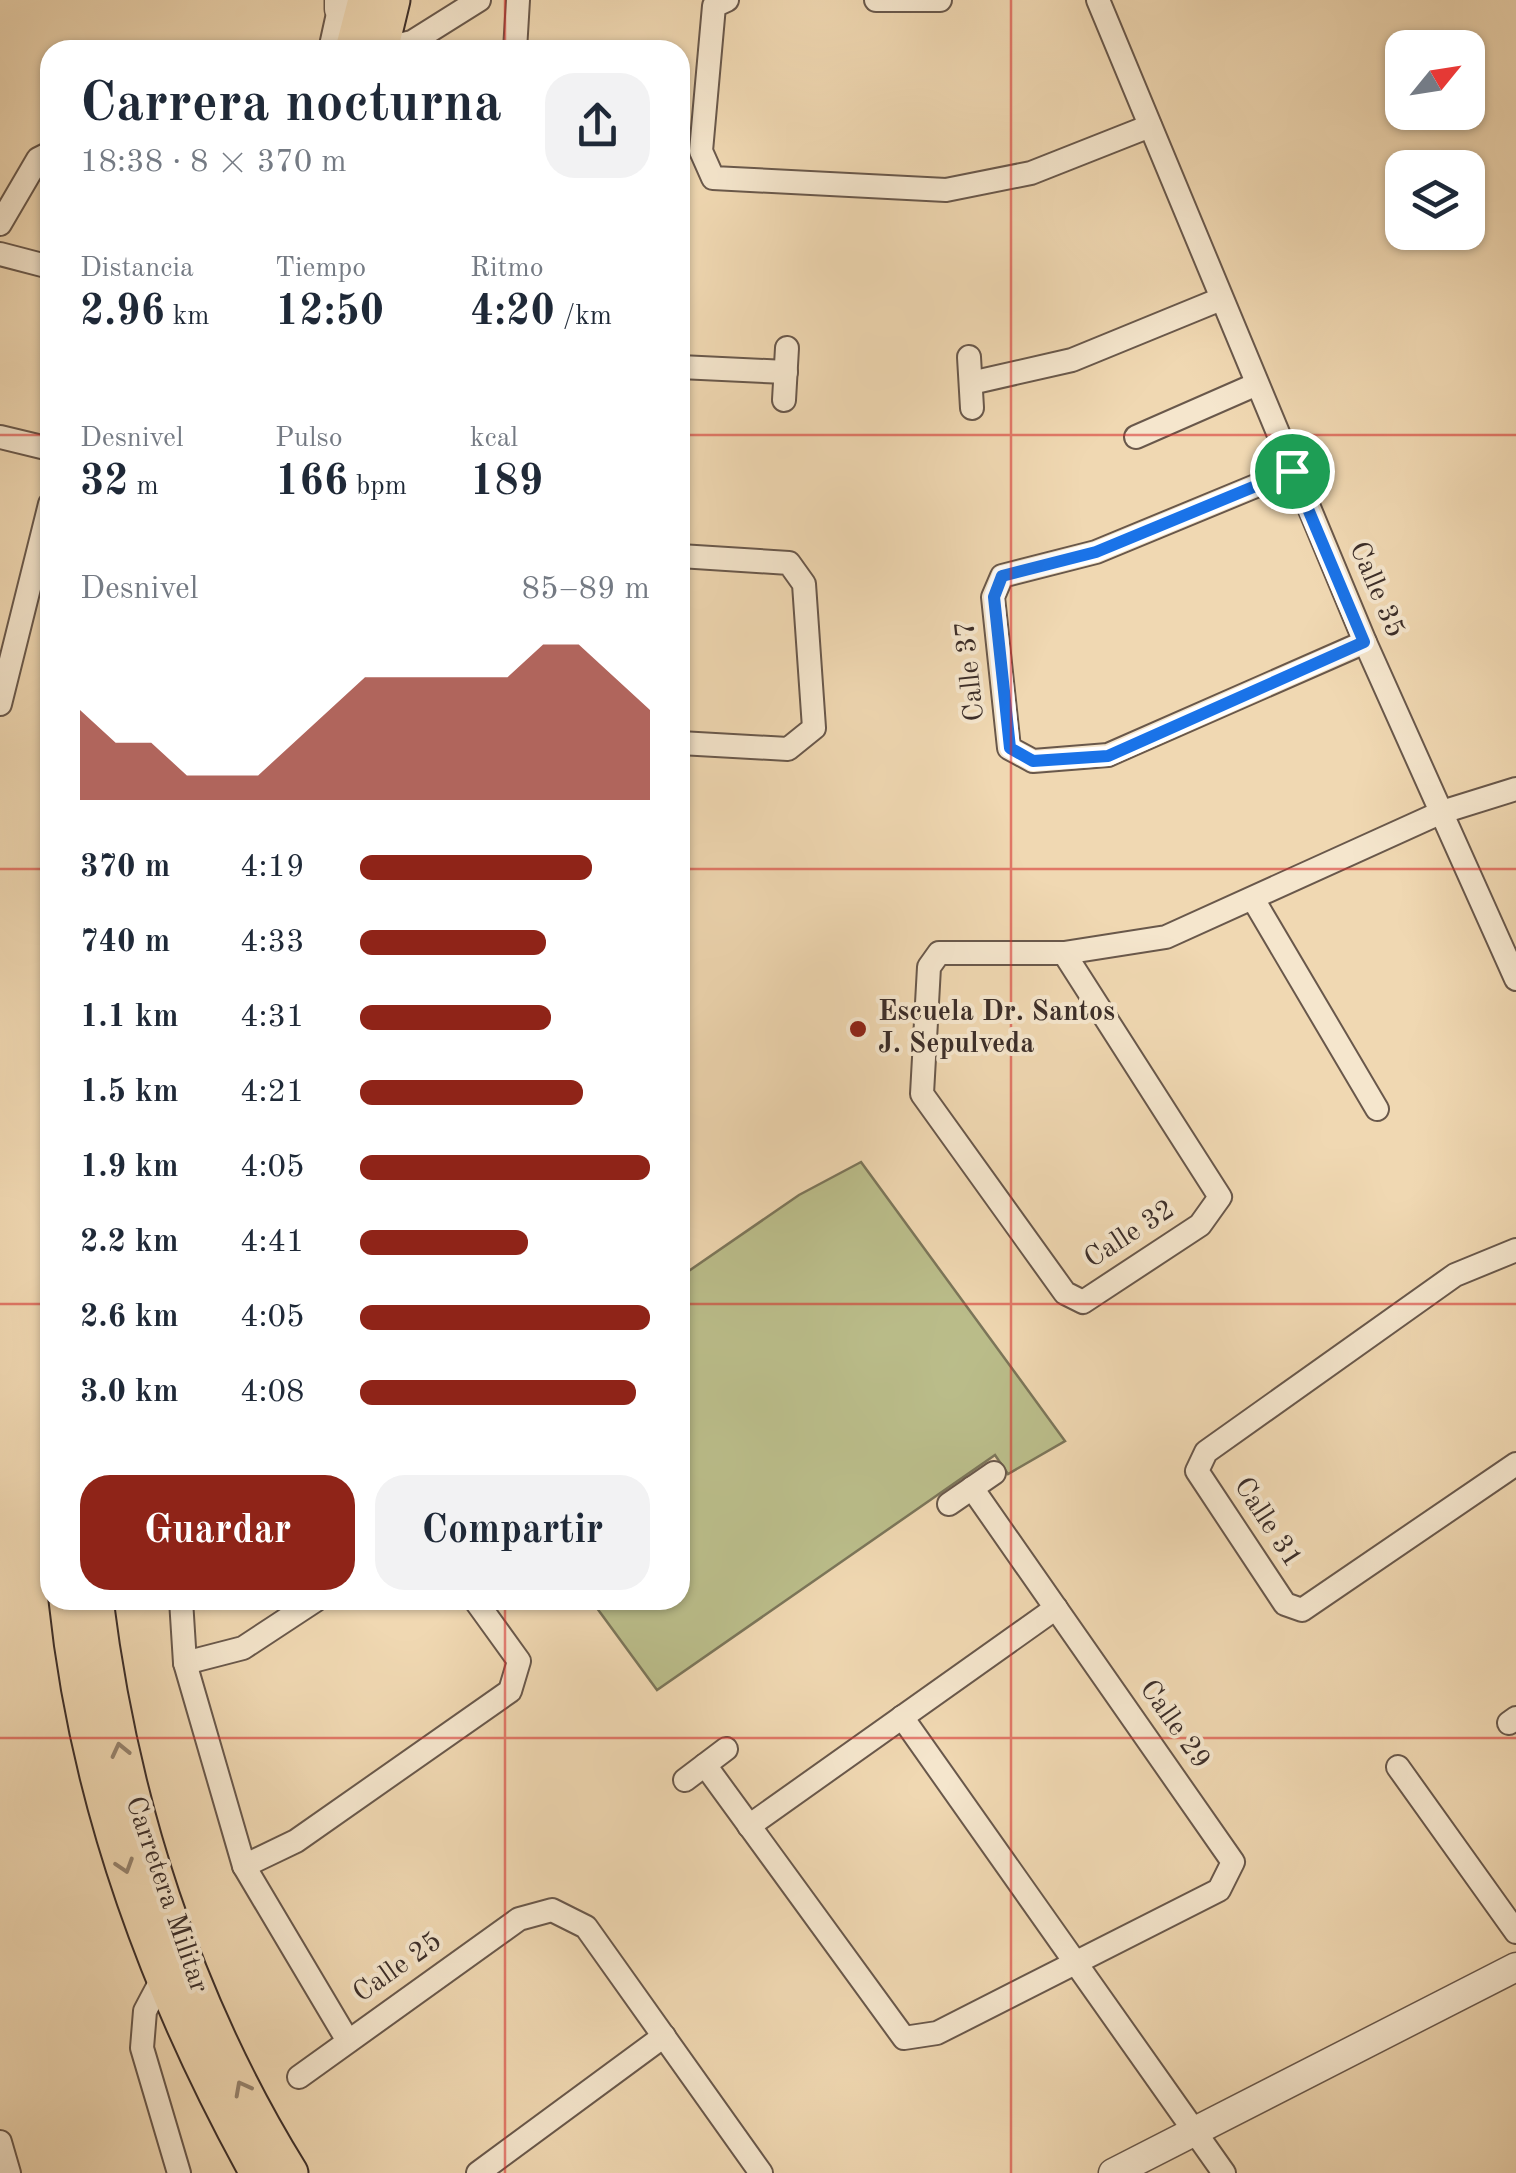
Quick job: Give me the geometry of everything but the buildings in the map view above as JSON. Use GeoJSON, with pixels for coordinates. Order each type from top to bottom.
{"type":"FeatureCollection","features":[{"type":"Feature","properties":{"kind":"main road"},"geometry":{"type":"LineString","coordinates":[[382,40],[392,0]]}},
{"type":"Feature","properties":{"kind":"main road"},"geometry":{"type":"LineString","coordinates":[[348,3],[353,40]]}},
{"type":"Feature","properties":{"kind":"main road","name":"Carretera Militar"},"geometry":{"type":"LineString","coordinates":[[69,1610],[98,1778],[164,1978],[215,2094],[258,2173]]}},
{"type":"Feature","properties":{"kind":"main road","name":"Carretera Militar"},"geometry":{"type":"LineString","coordinates":[[97,1610],[106,1690],[126,1778],[170,1922],[237,2080],[290,2173]]}},
{"type":"Feature","properties":{"kind":"street"},"geometry":{"type":"LineString","coordinates":[[415,40],[479,0]]}},
{"type":"Feature","properties":{"kind":"street"},"geometry":{"type":"LineString","coordinates":[[516,40],[518,0]]}},
{"type":"Feature","properties":{"kind":"street"},"geometry":{"type":"LineString","coordinates":[[727,0],[714,6],[701,151],[714,178],[946,190],[1031,173],[1150,126]]}},
{"type":"Feature","properties":{"kind":"street"},"geometry":{"type":"LineString","coordinates":[[876,0],[940,0]]}},
{"type":"Feature","properties":{"kind":"street","name":"Calle 35"},"geometry":{"type":"LineString","coordinates":[[1098,0],[1364,642],[1516,979]]}},
{"type":"Feature","properties":{"kind":"street"},"geometry":{"type":"LineString","coordinates":[[334,40],[348,3]]}},
{"type":"Feature","properties":{"kind":"street"},"geometry":{"type":"LineString","coordinates":[[0,224],[40,157]]}},
{"type":"Feature","properties":{"kind":"street"},"geometry":{"type":"LineString","coordinates":[[0,254],[40,264]]}},
{"type":"Feature","properties":{"kind":"street"},"geometry":{"type":"LineString","coordinates":[[971,383],[1072,360],[1220,299]]}},
{"type":"Feature","properties":{"kind":"street"},"geometry":{"type":"LineString","coordinates":[[968,357],[972,408]]}},
{"type":"Feature","properties":{"kind":"street"},"geometry":{"type":"LineString","coordinates":[[690,366],[786,360],[784,400]]}},
{"type":"Feature","properties":{"kind":"street"},"geometry":{"type":"LineString","coordinates":[[1136,437],[1256,384]]}},
{"type":"Feature","properties":{"kind":"street"},"geometry":{"type":"LineString","coordinates":[[0,437],[40,447]]}},
{"type":"Feature","properties":{"kind":"street","name":"Calle 37"},"geometry":{"type":"LineString","coordinates":[[1292,471],[1096,552],[1002,576],[994,597],[1010,748],[1033,761],[1108,756],[1364,642]]}},
{"type":"Feature","properties":{"kind":"street"},"geometry":{"type":"LineString","coordinates":[[0,704],[11,618],[40,533]]}},
{"type":"Feature","properties":{"kind":"street"},"geometry":{"type":"LineString","coordinates":[[690,557],[789,563],[804,584],[814,728],[788,748],[690,743]]}},
{"type":"Feature","properties":{"kind":"street"},"geometry":{"type":"LineString","coordinates":[[1064,953],[1166,937],[1442,812],[1516,789]]}},
{"type":"Feature","properties":{"kind":"street"},"geometry":{"type":"LineString","coordinates":[[1252,898],[1377,1109]]}},
{"type":"Feature","properties":{"kind":"street","name":"Calle 32"},"geometry":{"type":"LineString","coordinates":[[939,953],[1064,953],[1220,1197],[1200,1225],[1083,1302],[1065,1293],[922,1094],[929,968],[939,953]]}},
{"type":"Feature","properties":{"kind":"street","name":"Calle 31"},"geometry":{"type":"LineString","coordinates":[[1516,1250],[1455,1275],[1206,1452],[1197,1471],[1285,1604],[1302,1610],[1516,1464]]}},
{"type":"Feature","properties":{"kind":"street"},"geometry":{"type":"LineString","coordinates":[[949,1504],[994,1473]]}},
{"type":"Feature","properties":{"kind":"street","name":"Calle 29"},"geometry":{"type":"LineString","coordinates":[[972,1488],[1233,1862],[1220,1890],[1078,1962]]}},
{"type":"Feature","properties":{"kind":"street"},"geometry":{"type":"LineString","coordinates":[[749,1826],[1056,1608]]}},
{"type":"Feature","properties":{"kind":"street","name":"Calle 25"},"geometry":{"type":"LineString","coordinates":[[182,1610],[185,1664],[244,1866],[348,2041],[519,1919],[552,1910],[586,1926],[761,2173]]}},
{"type":"Feature","properties":{"kind":"street"},"geometry":{"type":"LineString","coordinates":[[185,1664],[243,1648],[301,1610]]}},
{"type":"Feature","properties":{"kind":"street"},"geometry":{"type":"LineString","coordinates":[[244,1866],[296,1841],[510,1691],[518,1661],[482,1610]]}},
{"type":"Feature","properties":{"kind":"street"},"geometry":{"type":"LineString","coordinates":[[902,1717],[1224,2173]]}},
{"type":"Feature","properties":{"kind":"street"},"geometry":{"type":"LineString","coordinates":[[685,1780],[726,1749]]}},
{"type":"Feature","properties":{"kind":"street"},"geometry":{"type":"LineString","coordinates":[[705,1764],[904,2038],[937,2034],[1078,1962]]}},
{"type":"Feature","properties":{"kind":"street"},"geometry":{"type":"LineString","coordinates":[[1398,1767],[1516,1932]]}},
{"type":"Feature","properties":{"kind":"street"},"geometry":{"type":"LineString","coordinates":[[1113,2173],[1516,1967]]}},
{"type":"Feature","properties":{"kind":"street"},"geometry":{"type":"LineString","coordinates":[[164,1978],[145,2011],[142,2048],[179,2173]]}},
{"type":"Feature","properties":{"kind":"street"},"geometry":{"type":"LineString","coordinates":[[478,2173],[664,2036]]}},
{"type":"Feature","properties":{"kind":"street"},"geometry":{"type":"LineString","coordinates":[[299,2077],[348,2041]]}},
{"type":"Feature","properties":{"kind":"street"},"geometry":{"type":"LineString","coordinates":[[0,2142],[9,2173]]}},
{"type":"Feature","properties":{"kind":"green space"},"geometry":{"type":"Polygon","coordinates":[[[861,1162],[1065,1441],[1008,1474],[995,1455],[657,1690],[598,1610],[690,1610],[690,1270],[799,1195],[861,1162]]]}},
{"type":"Feature","properties":{"kind":"place","name":"Escuela Dr. Santos J. Sepulveda"},"geometry":{"type":"Point","coordinates":[858,1029]}},
{"type":"Feature","properties":{"kind":"route"},"geometry":{"type":"LineString","coordinates":[[1292,471],[1364,642],[1108,756],[1033,761],[1010,748],[994,597],[1002,576],[1096,552],[1292,471]]}}]}
